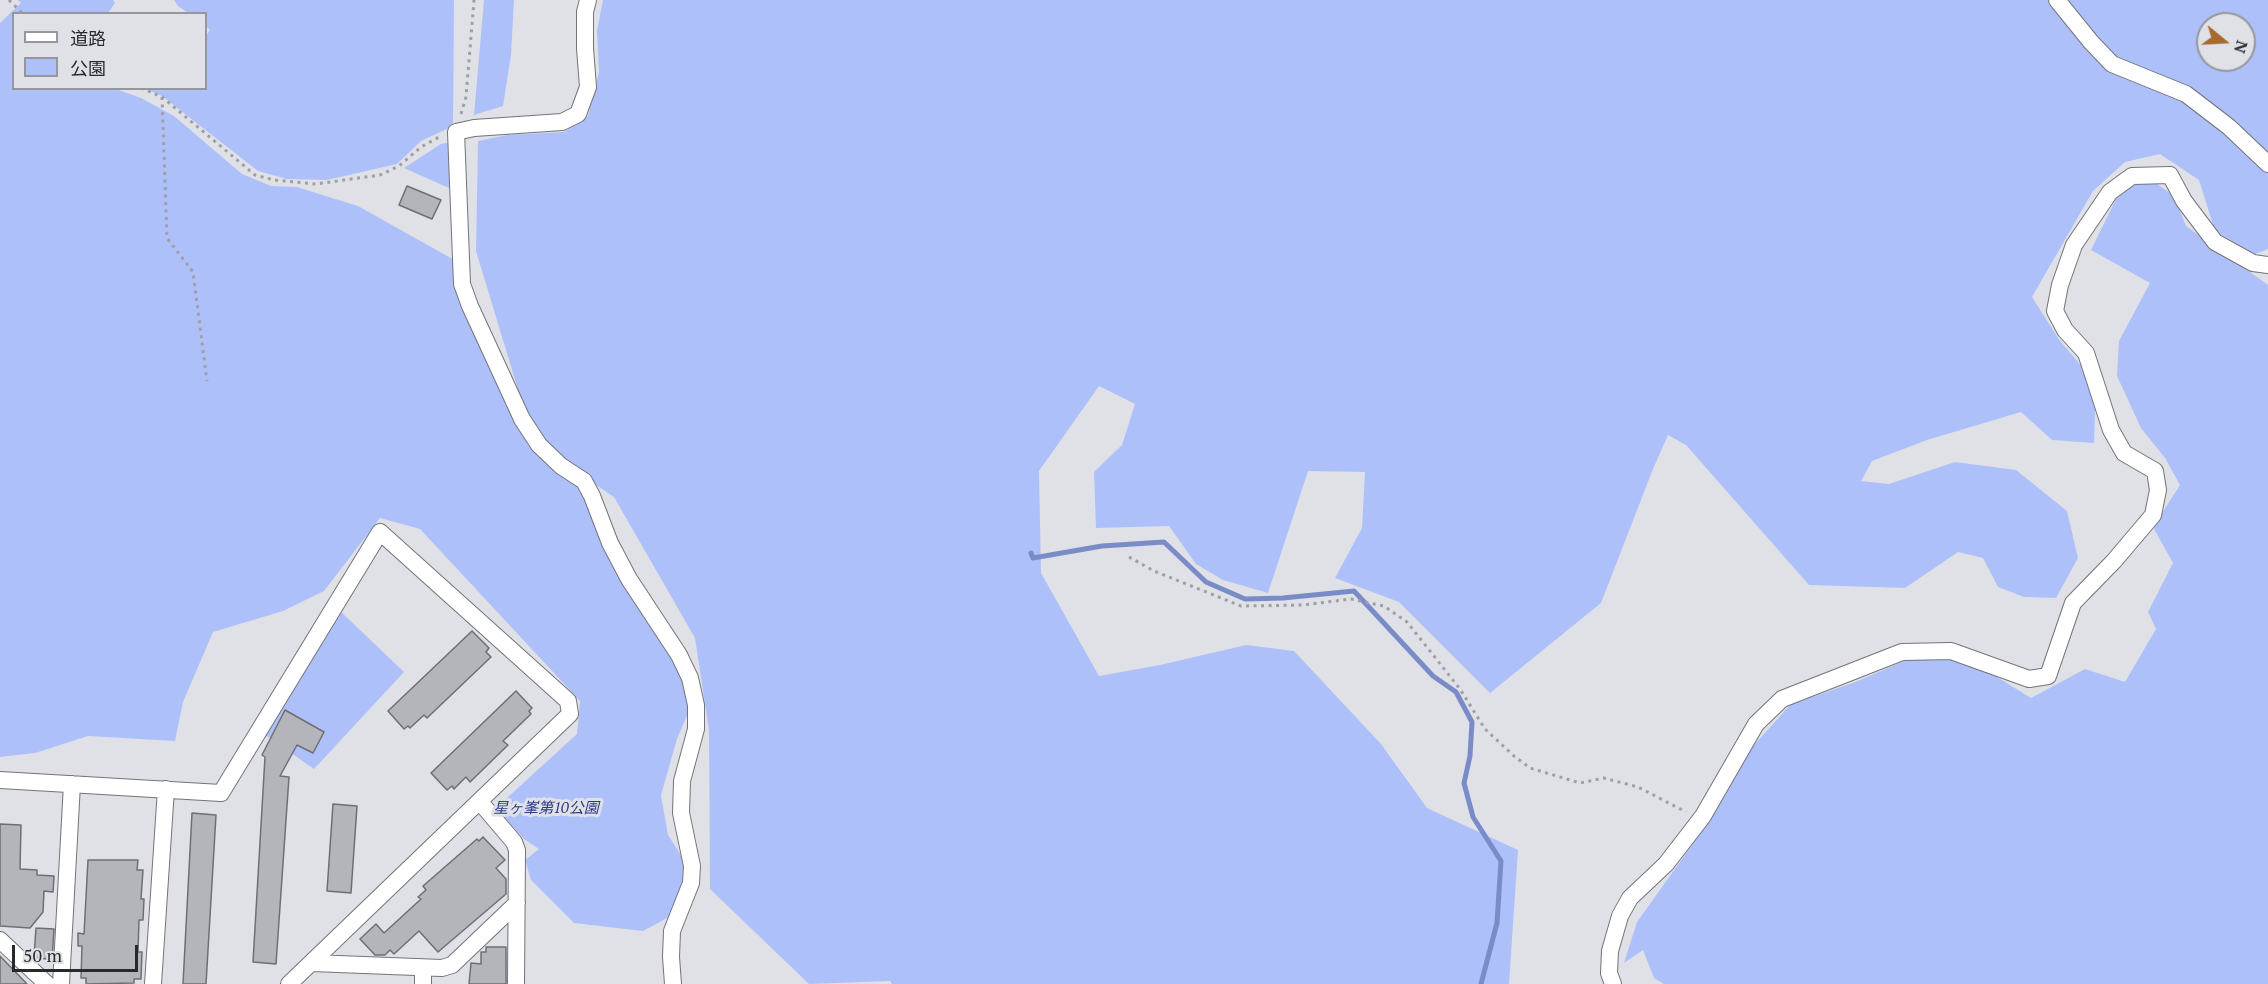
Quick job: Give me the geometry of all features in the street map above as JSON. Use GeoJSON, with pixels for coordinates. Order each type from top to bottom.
{"type":"FeatureCollection","features":[{"type":"Feature","properties":{"kind":"street"},"geometry":{"type":"LineString","coordinates":[[588,0],[585,12],[588,87],[578,114],[562,122],[474,128],[456,132],[462,284],[522,418],[539,445],[561,466],[584,481],[610,543],[629,579],[679,655],[690,678],[696,705],[696,729],[682,781],[681,813],[692,866],[691,883],[672,931],[673,984]]}},
{"type":"Feature","properties":{"kind":"street"},"geometry":{"type":"LineString","coordinates":[[2058,0],[2091,42],[2112,64],[2186,94],[2229,127],[2268,164]]}},
{"type":"Feature","properties":{"kind":"street"},"geometry":{"type":"LineString","coordinates":[[1613,984],[1610,973],[1610,951],[1620,916],[1630,898],[1666,864],[1703,816],[1756,724],[1782,699],[1902,652],[1951,651],[2030,680],[2048,676],[2073,603],[2114,561],[2153,515],[2158,490],[2155,471],[2124,453],[2111,430],[2086,353],[2066,330],[2055,310],[2060,285],[2074,245],[2110,192],[2132,176],[2170,176],[2184,201],[2215,242],[2253,263],[2268,265]]}},
{"type":"Feature","properties":{"kind":"street"},"geometry":{"type":"LineString","coordinates":[[0,780],[222,793],[380,532],[568,701],[570,714],[290,984]]}},
{"type":"Feature","properties":{"kind":"street"},"geometry":{"type":"LineString","coordinates":[[61,984],[72,784]]}},
{"type":"Feature","properties":{"kind":"street"},"geometry":{"type":"LineString","coordinates":[[153,984],[165,789]]}},
{"type":"Feature","properties":{"kind":"street"},"geometry":{"type":"LineString","coordinates":[[480,802],[514,842],[517,850],[516,984]]}},
{"type":"Feature","properties":{"kind":"street"},"geometry":{"type":"LineString","coordinates":[[312,963],[423,976],[452,965],[517,903]]}},
{"type":"Feature","properties":{"kind":"street"},"geometry":{"type":"LineString","coordinates":[[0,940],[46,984]]}},
{"type":"Feature","properties":{"kind":"path"},"geometry":{"type":"LineString","coordinates":[[9,0],[21,12]]}},
{"type":"Feature","properties":{"kind":"path"},"geometry":{"type":"LineString","coordinates":[[146,90],[162,97],[255,175],[274,180],[316,184],[380,175],[399,166],[421,147],[441,136],[456,132],[466,97],[474,0]]}},
{"type":"Feature","properties":{"kind":"path"},"geometry":{"type":"LineString","coordinates":[[162,97],[167,238],[193,272],[207,381]]}},
{"type":"Feature","properties":{"kind":"path"},"geometry":{"type":"LineString","coordinates":[[1129,557],[1154,571],[1241,606],[1303,605],[1351,599],[1383,606],[1407,622],[1460,689],[1485,729],[1530,768],[1580,783],[1604,778],[1638,787],[1680,810],[1703,816]]}},
{"type":"Feature","properties":{"kind":"green space","name":"星ヶ峯第10公園"},"geometry":{"type":"Polygon","coordinates":[[[18,0],[113,0],[115,3],[109,12],[12,12],[12,90],[119,90],[141,98],[174,116],[242,174],[271,186],[297,187],[358,206],[456,261],[459,291],[528,445],[578,485],[613,567],[661,639],[685,683],[688,713],[677,739],[661,795],[668,835],[684,860],[683,885],[669,917],[643,931],[574,923],[531,880],[525,860],[539,849],[524,839],[496,808],[577,734],[580,701],[420,529],[380,518],[324,591],[283,611],[213,632],[183,702],[175,741],[88,736],[35,753],[0,757],[0,23],[21,3],[18,0]]]}},
{"type":"Feature","properties":{"kind":"green space"},"geometry":{"type":"Polygon","coordinates":[[[174,0],[454,0],[453,126],[421,141],[397,164],[327,180],[287,179],[258,171],[162,96],[148,90],[207,90],[207,34],[210,30],[207,27],[207,12],[187,12],[174,0]]]}},
{"type":"Feature","properties":{"kind":"green space"},"geometry":{"type":"Polygon","coordinates":[[[484,0],[514,0],[511,55],[503,106],[474,115],[484,0]]]}},
{"type":"Feature","properties":{"kind":"green space"},"geometry":{"type":"Polygon","coordinates":[[[603,0],[2268,0],[2268,249],[2255,254],[2215,231],[2199,180],[2160,154],[2125,162],[2093,191],[2032,297],[2060,341],[2096,383],[2094,443],[2052,440],[2021,412],[1927,440],[1872,461],[1861,481],[1889,484],[1955,462],[2016,470],[2067,511],[2078,558],[2056,598],[2024,597],[1998,587],[1983,558],[1958,552],[1905,588],[1809,585],[1686,445],[1668,435],[1601,603],[1490,693],[1399,602],[1335,578],[1362,528],[1365,472],[1308,471],[1268,593],[1223,580],[1196,564],[1169,526],[1096,528],[1094,472],[1122,445],[1135,404],[1099,386],[1039,471],[1041,573],[1099,676],[1160,665],[1246,645],[1294,651],[1381,744],[1427,808],[1518,850],[1509,984],[892,984],[890,981],[809,984],[710,889],[709,730],[695,638],[614,497],[550,454],[523,406],[476,251],[478,141],[507,135],[564,132],[588,116],[599,72],[597,31],[603,0]]]}},
{"type":"Feature","properties":{"kind":"green space"},"geometry":{"type":"Polygon","coordinates":[[[451,142],[451,189],[404,168],[441,144],[451,142]]]}},
{"type":"Feature","properties":{"kind":"green space"},"geometry":{"type":"Polygon","coordinates":[[[2146,176],[2174,196],[2186,226],[2268,285],[2268,984],[1664,984],[1654,978],[1643,950],[1624,963],[1637,922],[1692,845],[1746,754],[1790,705],[1855,682],[1914,657],[1949,655],[1979,666],[2031,698],[2085,669],[2125,682],[2156,629],[2148,612],[2173,563],[2153,527],[2180,485],[2165,458],[2141,428],[2117,376],[2119,341],[2150,283],[2091,250],[2118,195],[2146,176]]]}},
{"type":"Feature","properties":{"kind":"green space"},"geometry":{"type":"Polygon","coordinates":[[[339,610],[404,672],[314,769],[264,734],[339,610]]]}},
{"type":"Feature","properties":{"kind":"building"},"geometry":{"type":"Polygon","coordinates":[[[407,186],[441,200],[432,219],[399,205],[407,186]]]}},
{"type":"Feature","properties":{"kind":"building"},"geometry":{"type":"Polygon","coordinates":[[[472,631],[489,648],[486,652],[491,657],[427,718],[424,715],[410,728],[408,726],[404,729],[388,711],[472,631]]]}},
{"type":"Feature","properties":{"kind":"building"},"geometry":{"type":"Polygon","coordinates":[[[516,691],[532,708],[529,711],[531,714],[503,741],[508,745],[470,782],[466,777],[454,789],[452,786],[447,790],[431,773],[516,691]]]}},
{"type":"Feature","properties":{"kind":"building"},"geometry":{"type":"Polygon","coordinates":[[[285,710],[324,732],[313,753],[297,745],[280,776],[289,777],[276,964],[253,962],[265,757],[262,755],[285,710]]]}},
{"type":"Feature","properties":{"kind":"building"},"geometry":{"type":"Polygon","coordinates":[[[333,804],[357,806],[351,893],[327,891],[333,804]]]}},
{"type":"Feature","properties":{"kind":"building"},"geometry":{"type":"Polygon","coordinates":[[[192,813],[216,815],[206,984],[183,984],[192,813]]]}},
{"type":"Feature","properties":{"kind":"building"},"geometry":{"type":"Polygon","coordinates":[[[0,824],[21,825],[20,869],[37,870],[37,875],[54,876],[53,892],[44,891],[43,912],[30,928],[0,926],[0,824]]]}},
{"type":"Feature","properties":{"kind":"building"},"geometry":{"type":"Polygon","coordinates":[[[483,837],[505,860],[496,868],[506,879],[506,894],[438,952],[419,931],[394,954],[390,950],[385,955],[375,955],[360,939],[376,924],[384,933],[421,899],[418,897],[426,890],[423,886],[477,839],[479,841],[483,837]]]}},
{"type":"Feature","properties":{"kind":"building"},"geometry":{"type":"Polygon","coordinates":[[[88,860],[138,860],[137,870],[143,870],[141,899],[144,899],[143,920],[139,920],[138,952],[142,952],[141,979],[134,979],[134,983],[86,984],[86,978],[81,978],[82,946],[78,946],[78,933],[84,934],[88,860]]]}},
{"type":"Feature","properties":{"kind":"building"},"geometry":{"type":"Polygon","coordinates":[[[36,928],[54,929],[52,960],[34,957],[36,928]]]}},
{"type":"Feature","properties":{"kind":"building"},"geometry":{"type":"Polygon","coordinates":[[[486,947],[506,947],[506,984],[469,984],[471,963],[481,964],[481,952],[486,952],[486,947]]]}},
{"type":"Feature","properties":{"kind":"building"},"geometry":{"type":"Polygon","coordinates":[[[0,956],[27,984],[0,984],[0,956]]]}},
{"type":"Feature","properties":{"kind":"waterway"},"geometry":{"type":"LineString","coordinates":[[1031,553],[1033,558],[1102,546],[1164,542],[1206,582],[1245,599],[1354,591],[1433,676],[1456,692],[1472,722],[1470,756],[1464,783],[1473,817],[1501,861],[1497,923],[1481,984]]}}]}
